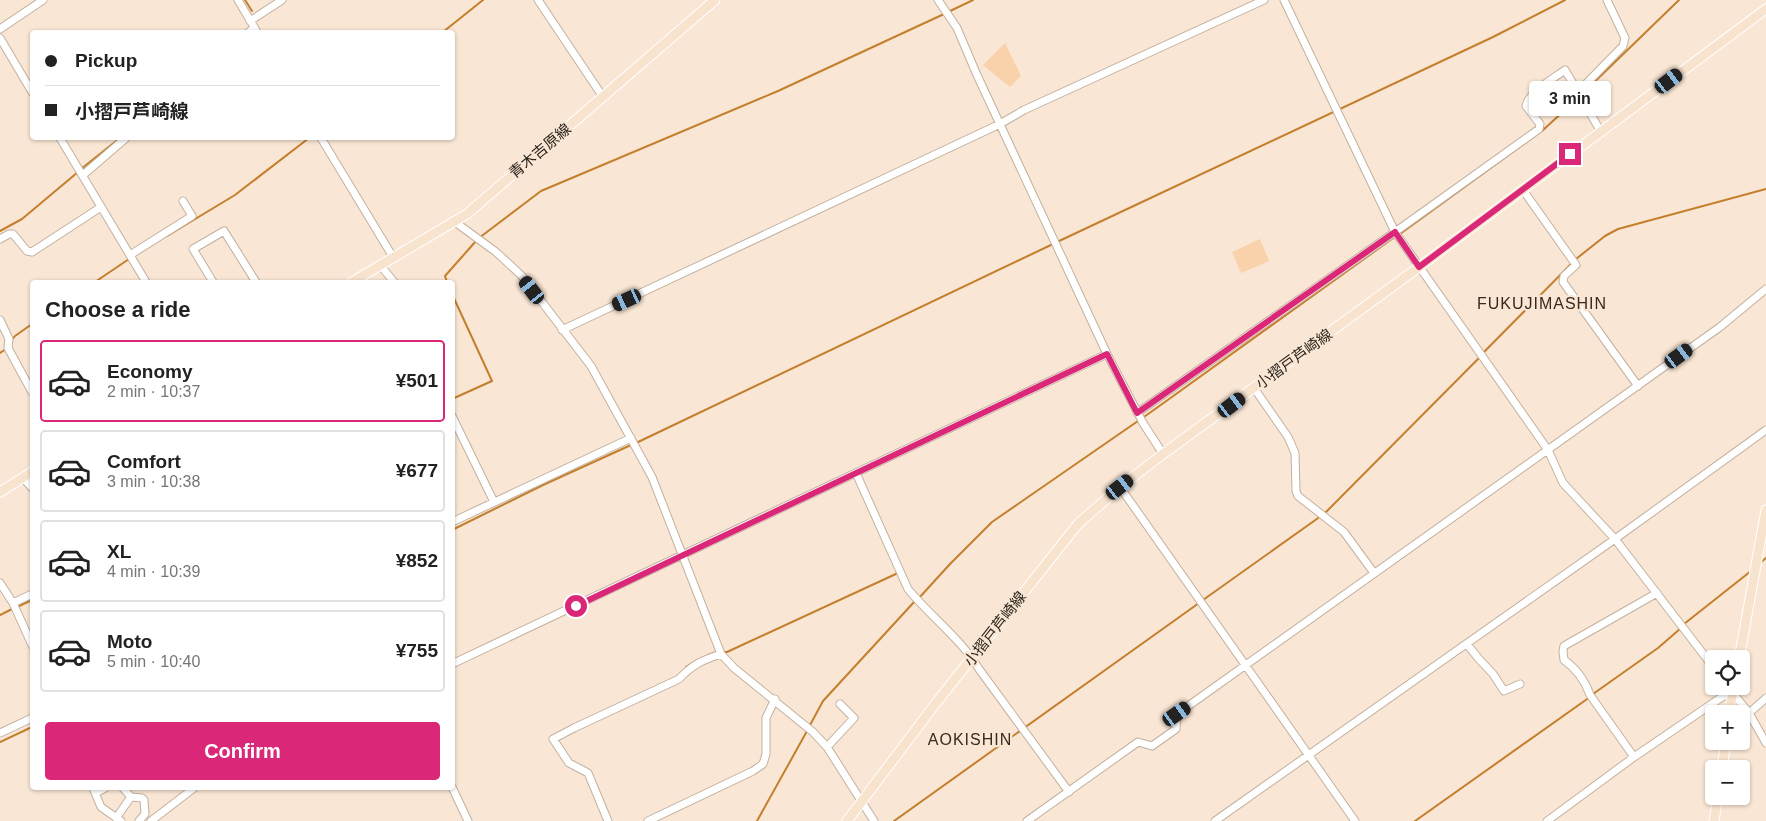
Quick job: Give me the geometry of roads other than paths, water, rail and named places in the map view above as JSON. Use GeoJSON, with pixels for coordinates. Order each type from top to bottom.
{"type":"FeatureCollection","features":[{"type":"Feature","properties":{"kind":"main road","name":"青木吉原線"},"geometry":{"type":"LineString","coordinates":[[355,280],[467,214],[715,0]]}},
{"type":"Feature","properties":{"kind":"main road","name":"小摺戸芦崎線"},"geometry":{"type":"LineString","coordinates":[[847,821],[1078,524],[1120,487],[1163,454],[1419,267],[1766,9]]}},
{"type":"Feature","properties":{"kind":"main road"},"geometry":{"type":"LineString","coordinates":[[0,492],[30,473]]}},
{"type":"Feature","properties":{"kind":"main road"},"geometry":{"type":"LineString","coordinates":[[1741,650],[1766,510]]}},
{"type":"Feature","properties":{"kind":"main road"},"geometry":{"type":"LineString","coordinates":[[1714,821],[1717,805]]}},
{"type":"Feature","properties":{"kind":"street"},"geometry":{"type":"LineString","coordinates":[[0,29],[43,0]]}},
{"type":"Feature","properties":{"kind":"street"},"geometry":{"type":"LineString","coordinates":[[238,0],[250,21],[252,30]]}},
{"type":"Feature","properties":{"kind":"street"},"geometry":{"type":"LineString","coordinates":[[250,21],[282,0]]}},
{"type":"Feature","properties":{"kind":"street"},"geometry":{"type":"LineString","coordinates":[[538,0],[603,97]]}},
{"type":"Feature","properties":{"kind":"street"},"geometry":{"type":"LineString","coordinates":[[938,0],[957,28],[1107,354],[1137,413],[1163,454]]}},
{"type":"Feature","properties":{"kind":"street"},"geometry":{"type":"LineString","coordinates":[[562,330],[1000,124],[1042,102],[1264,0]]}},
{"type":"Feature","properties":{"kind":"street"},"geometry":{"type":"LineString","coordinates":[[1284,0],[1395,232],[1548,450],[1563,483],[1615,538],[1705,656]]}},
{"type":"Feature","properties":{"kind":"street"},"geometry":{"type":"LineString","coordinates":[[1545,84],[1556,97],[1564,99],[1577,90],[1623,46],[1625,38],[1607,0]]}},
{"type":"Feature","properties":{"kind":"street"},"geometry":{"type":"LineString","coordinates":[[0,38],[30,89]]}},
{"type":"Feature","properties":{"kind":"street"},"geometry":{"type":"LineString","coordinates":[[1137,413],[1539,129],[1540,124],[1526,106],[1527,101],[1545,84],[1565,70],[1601,132]]}},
{"type":"Feature","properties":{"kind":"street"},"geometry":{"type":"LineString","coordinates":[[61,140],[145,280]]}},
{"type":"Feature","properties":{"kind":"street"},"geometry":{"type":"LineString","coordinates":[[83,175],[124,140]]}},
{"type":"Feature","properties":{"kind":"street"},"geometry":{"type":"LineString","coordinates":[[322,140],[393,257]]}},
{"type":"Feature","properties":{"kind":"street"},"geometry":{"type":"LineString","coordinates":[[1523,190],[1576,265],[1564,276],[1563,282],[1638,386]]}},
{"type":"Feature","properties":{"kind":"street"},"geometry":{"type":"LineString","coordinates":[[130,255],[192,216],[183,200]]}},
{"type":"Feature","properties":{"kind":"street"},"geometry":{"type":"LineString","coordinates":[[0,239],[13,234],[27,252],[32,252],[101,207]]}},
{"type":"Feature","properties":{"kind":"street"},"geometry":{"type":"LineString","coordinates":[[455,222],[496,252],[522,276],[591,366],[652,477],[721,654],[734,668],[802,721],[827,748],[874,821]]}},
{"type":"Feature","properties":{"kind":"street"},"geometry":{"type":"LineString","coordinates":[[212,280],[193,249],[224,231],[255,280]]}},
{"type":"Feature","properties":{"kind":"street"},"geometry":{"type":"LineString","coordinates":[[380,265],[392,280]]}},
{"type":"Feature","properties":{"kind":"street"},"geometry":{"type":"LineString","coordinates":[[1027,821],[1138,742],[1152,746],[1176,729],[1177,714],[1720,327],[1766,289]]}},
{"type":"Feature","properties":{"kind":"street"},"geometry":{"type":"LineString","coordinates":[[0,320],[9,339],[8,348],[30,388]]}},
{"type":"Feature","properties":{"kind":"street"},"geometry":{"type":"LineString","coordinates":[[455,663],[1107,354]]}},
{"type":"Feature","properties":{"kind":"street"},"geometry":{"type":"LineString","coordinates":[[1254,388],[1288,437],[1295,453],[1296,491],[1298,496],[1344,532],[1374,574]]}},
{"type":"Feature","properties":{"kind":"street"},"geometry":{"type":"LineString","coordinates":[[455,422],[494,502]]}},
{"type":"Feature","properties":{"kind":"street"},"geometry":{"type":"LineString","coordinates":[[1216,821],[1766,430]]}},
{"type":"Feature","properties":{"kind":"street"},"geometry":{"type":"LineString","coordinates":[[455,521],[631,438]]}},
{"type":"Feature","properties":{"kind":"street"},"geometry":{"type":"LineString","coordinates":[[856,474],[908,589],[972,658],[1069,792]]}},
{"type":"Feature","properties":{"kind":"street"},"geometry":{"type":"LineString","coordinates":[[23,478],[30,486]]}},
{"type":"Feature","properties":{"kind":"street"},"geometry":{"type":"LineString","coordinates":[[1120,487],[1308,756],[1356,821]]}},
{"type":"Feature","properties":{"kind":"street"},"geometry":{"type":"LineString","coordinates":[[0,583],[13,603],[30,641]]}},
{"type":"Feature","properties":{"kind":"street"},"geometry":{"type":"LineString","coordinates":[[1634,758],[1590,695],[1588,687],[1574,667],[1564,660],[1562,651],[1564,646],[1657,593]]}},
{"type":"Feature","properties":{"kind":"street"},"geometry":{"type":"LineString","coordinates":[[13,603],[30,595]]}},
{"type":"Feature","properties":{"kind":"street"},"geometry":{"type":"LineString","coordinates":[[1467,644],[1493,674],[1504,691],[1520,684]]}},
{"type":"Feature","properties":{"kind":"street"},"geometry":{"type":"LineString","coordinates":[[608,821],[588,773],[569,763],[553,739],[679,679],[688,669],[699,662],[721,654]]}},
{"type":"Feature","properties":{"kind":"street"},"geometry":{"type":"LineString","coordinates":[[1547,821],[1723,695]]}},
{"type":"Feature","properties":{"kind":"street"},"geometry":{"type":"LineString","coordinates":[[1750,712],[1766,698]]}},
{"type":"Feature","properties":{"kind":"street"},"geometry":{"type":"LineString","coordinates":[[648,821],[753,772],[763,764],[766,754],[766,718],[775,700]]}},
{"type":"Feature","properties":{"kind":"street"},"geometry":{"type":"LineString","coordinates":[[827,748],[854,718],[840,704]]}},
{"type":"Feature","properties":{"kind":"street"},"geometry":{"type":"LineString","coordinates":[[1750,715],[1766,743]]}},
{"type":"Feature","properties":{"kind":"street"},"geometry":{"type":"LineString","coordinates":[[0,733],[30,719]]}},
{"type":"Feature","properties":{"kind":"street"},"geometry":{"type":"LineString","coordinates":[[94,790],[101,807],[115,819],[131,797]]}},
{"type":"Feature","properties":{"kind":"street"},"geometry":{"type":"LineString","coordinates":[[125,790],[131,797],[144,800],[145,814],[139,821]]}},
{"type":"Feature","properties":{"kind":"street"},"geometry":{"type":"LineString","coordinates":[[151,821],[191,790]]}},
{"type":"Feature","properties":{"kind":"street"},"geometry":{"type":"LineString","coordinates":[[453,790],[468,821]]}},
{"type":"Feature","properties":{"kind":"waterway"},"geometry":{"type":"LineString","coordinates":[[245,0],[252,11]]}},
{"type":"Feature","properties":{"kind":"waterway"},"geometry":{"type":"LineString","coordinates":[[446,30],[483,0]]}},
{"type":"Feature","properties":{"kind":"waterway"},"geometry":{"type":"LineString","coordinates":[[948,12],[973,0]]}},
{"type":"Feature","properties":{"kind":"waterway"},"geometry":{"type":"LineString","coordinates":[[1057,242],[1493,37],[1565,0]]}},
{"type":"Feature","properties":{"kind":"waterway"},"geometry":{"type":"LineString","coordinates":[[1582,94],[1679,0]]}},
{"type":"Feature","properties":{"kind":"waterway"},"geometry":{"type":"LineString","coordinates":[[479,238],[541,191],[778,91],[944,14]]}},
{"type":"Feature","properties":{"kind":"waterway"},"geometry":{"type":"LineString","coordinates":[[1542,131],[1579,97]]}},
{"type":"Feature","properties":{"kind":"waterway"},"geometry":{"type":"LineString","coordinates":[[1400,234],[1536,135]]}},
{"type":"Feature","properties":{"kind":"waterway"},"geometry":{"type":"LineString","coordinates":[[81,169],[117,140]]}},
{"type":"Feature","properties":{"kind":"waterway"},"geometry":{"type":"LineString","coordinates":[[167,236],[235,195],[306,140]]}},
{"type":"Feature","properties":{"kind":"waterway"},"geometry":{"type":"LineString","coordinates":[[0,231],[22,219],[78,172]]}},
{"type":"Feature","properties":{"kind":"waterway"},"geometry":{"type":"LineString","coordinates":[[1483,353],[1576,259],[1605,236],[1618,229],[1766,189]]}},
{"type":"Feature","properties":{"kind":"waterway"},"geometry":{"type":"LineString","coordinates":[[919,598],[992,522],[1151,412],[1396,236]]}},
{"type":"Feature","properties":{"kind":"waterway"},"geometry":{"type":"LineString","coordinates":[[446,280],[445,276],[476,241]]}},
{"type":"Feature","properties":{"kind":"waterway"},"geometry":{"type":"LineString","coordinates":[[636,443],[1053,244]]}},
{"type":"Feature","properties":{"kind":"waterway"},"geometry":{"type":"LineString","coordinates":[[98,280],[129,259]]}},
{"type":"Feature","properties":{"kind":"waterway"},"geometry":{"type":"LineString","coordinates":[[455,301],[492,381],[455,398]]}},
{"type":"Feature","properties":{"kind":"waterway"},"geometry":{"type":"LineString","coordinates":[[11,341],[30,325]]}},
{"type":"Feature","properties":{"kind":"waterway"},"geometry":{"type":"LineString","coordinates":[[0,353],[6,349]]}},
{"type":"Feature","properties":{"kind":"waterway"},"geometry":{"type":"LineString","coordinates":[[1325,513],[1480,357]]}},
{"type":"Feature","properties":{"kind":"waterway"},"geometry":{"type":"LineString","coordinates":[[455,529],[543,485],[631,445]]}},
{"type":"Feature","properties":{"kind":"waterway"},"geometry":{"type":"LineString","coordinates":[[1203,600],[1321,516]]}},
{"type":"Feature","properties":{"kind":"waterway"},"geometry":{"type":"LineString","coordinates":[[1760,563],[1766,558]]}},
{"type":"Feature","properties":{"kind":"waterway"},"geometry":{"type":"LineString","coordinates":[[1684,624],[1751,571]]}},
{"type":"Feature","properties":{"kind":"waterway"},"geometry":{"type":"LineString","coordinates":[[722,652],[727,652],[898,573]]}},
{"type":"Feature","properties":{"kind":"waterway"},"geometry":{"type":"LineString","coordinates":[[17,607],[30,601]]}},
{"type":"Feature","properties":{"kind":"waterway"},"geometry":{"type":"LineString","coordinates":[[809,727],[823,701],[915,601]]}},
{"type":"Feature","properties":{"kind":"waterway"},"geometry":{"type":"LineString","coordinates":[[894,821],[1199,603]]}},
{"type":"Feature","properties":{"kind":"waterway"},"geometry":{"type":"LineString","coordinates":[[0,615],[12,609]]}},
{"type":"Feature","properties":{"kind":"waterway"},"geometry":{"type":"LineString","coordinates":[[1593,694],[1658,648],[1681,628]]}},
{"type":"Feature","properties":{"kind":"waterway"},"geometry":{"type":"LineString","coordinates":[[708,655],[717,652]]}},
{"type":"Feature","properties":{"kind":"waterway"},"geometry":{"type":"LineString","coordinates":[[686,667],[697,660]]}},
{"type":"Feature","properties":{"kind":"waterway"},"geometry":{"type":"LineString","coordinates":[[1415,821],[1590,697]]}},
{"type":"Feature","properties":{"kind":"waterway"},"geometry":{"type":"LineString","coordinates":[[0,742],[30,728]]}},
{"type":"Feature","properties":{"kind":"waterway"},"geometry":{"type":"LineString","coordinates":[[757,821],[807,731]]}},
{"type":"Feature","properties":{"kind":"district","name":"FUKUJIMASHIN"},"geometry":{"type":"Point","coordinates":[1542,303]}},
{"type":"Feature","properties":{"kind":"district","name":"AOKISHIN"},"geometry":{"type":"Point","coordinates":[970,739]}}]}
